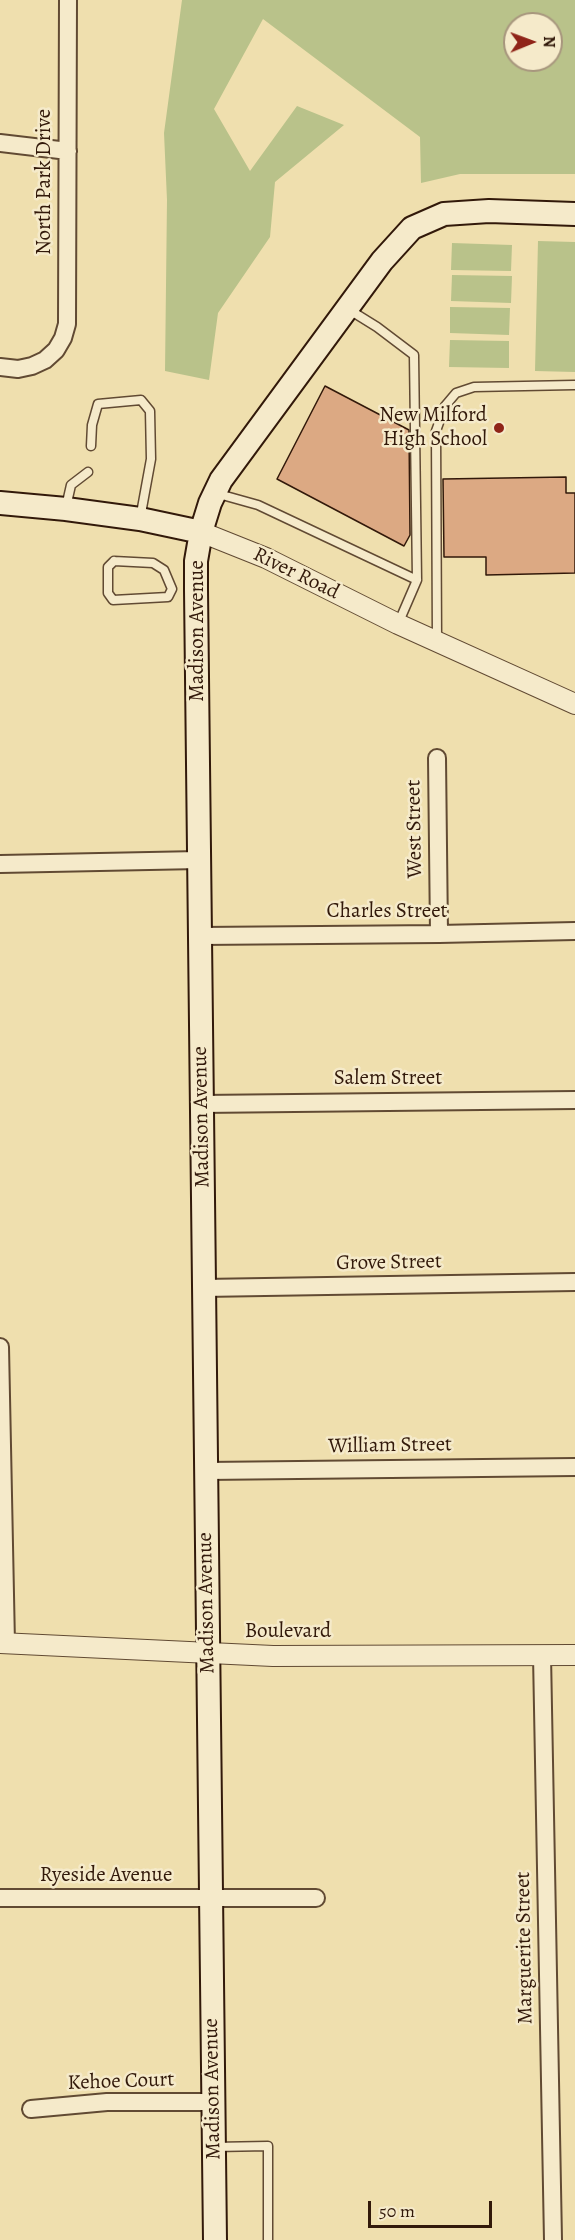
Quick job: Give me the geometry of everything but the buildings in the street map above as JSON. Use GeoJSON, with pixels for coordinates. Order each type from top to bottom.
{"type":"FeatureCollection","features":[{"type":"Feature","properties":{"kind":"main road","name":"Madison Avenue"},"geometry":{"type":"LineString","coordinates":[[215,2240],[196,590],[196,561],[201,532],[221,480],[382,261],[412,228],[444,214],[489,211],[575,214]]}},
{"type":"Feature","properties":{"kind":"main road","name":"River Road"},"geometry":{"type":"LineString","coordinates":[[0,503],[140,519],[201,532]]}},
{"type":"Feature","properties":{"kind":"street","name":"North Park Drive"},"geometry":{"type":"LineString","coordinates":[[0,367],[18,369],[45,360],[56,350],[67,324],[68,6]]}},
{"type":"Feature","properties":{"kind":"street"},"geometry":{"type":"LineString","coordinates":[[0,143],[68,151]]}},
{"type":"Feature","properties":{"kind":"street","name":"River Road"},"geometry":{"type":"LineString","coordinates":[[201,532],[266,558],[398,624],[575,704]]}},
{"type":"Feature","properties":{"kind":"street","name":"West Street"},"geometry":{"type":"LineString","coordinates":[[437,758],[440,934]]}},
{"type":"Feature","properties":{"kind":"street"},"geometry":{"type":"LineString","coordinates":[[0,864],[200,860]]}},
{"type":"Feature","properties":{"kind":"street","name":"Charles Street"},"geometry":{"type":"LineString","coordinates":[[200,936],[575,931]]}},
{"type":"Feature","properties":{"kind":"street","name":"Salem Street"},"geometry":{"type":"LineString","coordinates":[[201,1104],[575,1100]]}},
{"type":"Feature","properties":{"kind":"street","name":"Grove Street"},"geometry":{"type":"LineString","coordinates":[[203,1288],[575,1282]]}},
{"type":"Feature","properties":{"kind":"street"},"geometry":{"type":"LineString","coordinates":[[0,1347],[3,1644]]}},
{"type":"Feature","properties":{"kind":"street","name":"William Street"},"geometry":{"type":"LineString","coordinates":[[206,1471],[575,1467]]}},
{"type":"Feature","properties":{"kind":"street","name":"Boulevard"},"geometry":{"type":"LineString","coordinates":[[3,1644],[273,1656],[575,1655]]}},
{"type":"Feature","properties":{"kind":"street","name":"Marguerite Street"},"geometry":{"type":"LineString","coordinates":[[542,1655],[553,2240]]}},
{"type":"Feature","properties":{"kind":"street","name":"Ryeside Avenue"},"geometry":{"type":"LineString","coordinates":[[0,1898],[316,1898]]}},
{"type":"Feature","properties":{"kind":"street","name":"Kehoe Court"},"geometry":{"type":"LineString","coordinates":[[31,2109],[107,2102],[213,2102]]}},
{"type":"Feature","properties":{"kind":"lane"},"geometry":{"type":"LineString","coordinates":[[348,308],[414,355],[417,580],[398,624]]}},
{"type":"Feature","properties":{"kind":"lane"},"geometry":{"type":"LineString","coordinates":[[437,642],[436,431],[445,406],[456,393],[474,387],[574,385]]}},
{"type":"Feature","properties":{"kind":"lane"},"geometry":{"type":"LineString","coordinates":[[91,446],[92,425],[98,404],[141,400],[150,411],[152,459],[140,519]]}},
{"type":"Feature","properties":{"kind":"lane"},"geometry":{"type":"LineString","coordinates":[[66,509],[71,485],[88,471]]}},
{"type":"Feature","properties":{"kind":"lane"},"geometry":{"type":"LineString","coordinates":[[215,492],[258,505],[417,580]]}},
{"type":"Feature","properties":{"kind":"lane"},"geometry":{"type":"LineString","coordinates":[[114,561],[153,563],[164,570],[172,590],[168,597],[160,599],[113,600],[108,593],[108,567],[114,561]]}},
{"type":"Feature","properties":{"kind":"lane"},"geometry":{"type":"LineString","coordinates":[[172,590],[196,590]]}},
{"type":"Feature","properties":{"kind":"lane"},"geometry":{"type":"LineString","coordinates":[[214,2147],[268,2146],[268,2240]]}},
{"type":"Feature","properties":{"kind":"green space"},"geometry":{"type":"Polygon","coordinates":[[[182,0],[575,0],[575,174],[460,174],[421,183],[420,137],[263,19],[214,109],[250,171],[297,106],[344,125],[275,182],[270,237],[218,313],[209,380],[165,371],[167,200],[164,133],[182,0]]]}},
{"type":"Feature","properties":{"kind":"green space"},"geometry":{"type":"Polygon","coordinates":[[[538,241],[575,242],[575,372],[535,371],[538,241]]]}},
{"type":"Feature","properties":{"kind":"green space"},"geometry":{"type":"Polygon","coordinates":[[[452,243],[512,245],[511,271],[451,270],[452,243]]]}},
{"type":"Feature","properties":{"kind":"green space"},"geometry":{"type":"Polygon","coordinates":[[[452,275],[512,276],[511,303],[451,301],[452,275]]]}},
{"type":"Feature","properties":{"kind":"green space"},"geometry":{"type":"Polygon","coordinates":[[[450,307],[510,308],[509,335],[450,333],[450,307]]]}},
{"type":"Feature","properties":{"kind":"green space"},"geometry":{"type":"Polygon","coordinates":[[[450,340],[509,341],[509,368],[449,367],[450,340]]]}},
{"type":"Feature","properties":{"kind":"place","name":"New Milford High School"},"geometry":{"type":"Point","coordinates":[499,428]}}]}
